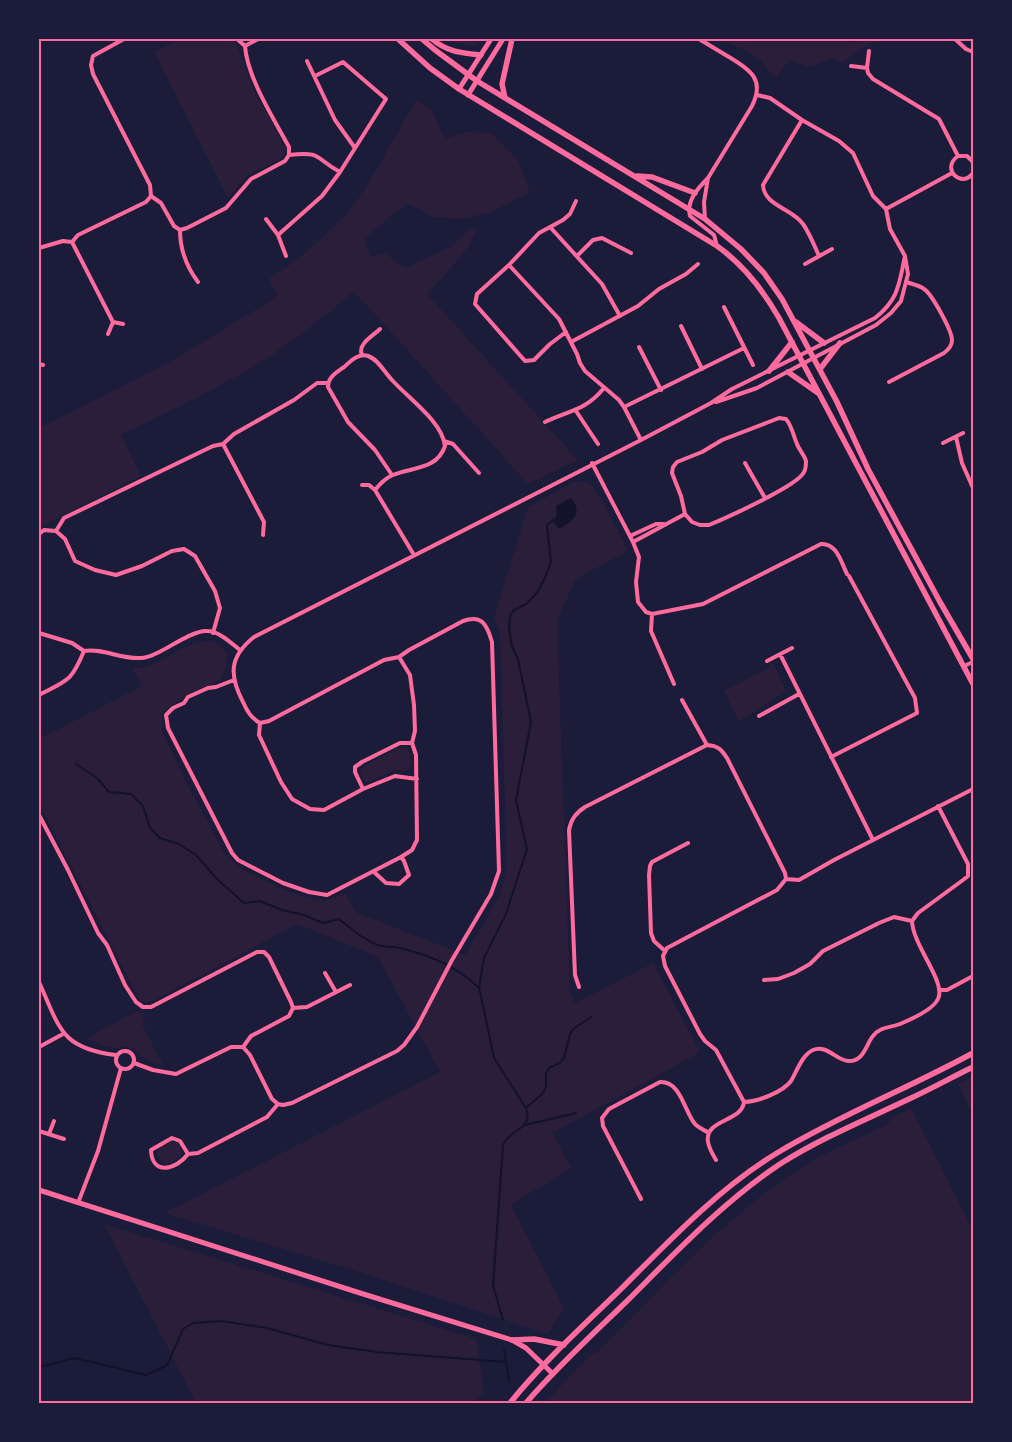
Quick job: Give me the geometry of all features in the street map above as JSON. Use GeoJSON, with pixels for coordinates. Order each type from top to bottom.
{"type":"FeatureCollection","features":[{"type":"Feature","properties":{"kind":"main road"},"geometry":{"type":"LineString","coordinates":[[398,39],[430,68],[468,95],[717,246],[736,261],[762,290],[792,342],[973,684]]}},
{"type":"Feature","properties":{"kind":"main road"},"geometry":{"type":"LineString","coordinates":[[422,39],[477,81],[688,208],[729,237],[758,267],[782,299],[810,350],[840,408],[868,469],[973,660]]}},
{"type":"Feature","properties":{"kind":"main road"},"geometry":{"type":"LineString","coordinates":[[432,39],[441,47],[450,50],[481,55]]}},
{"type":"Feature","properties":{"kind":"main road"},"geometry":{"type":"LineString","coordinates":[[459,89],[491,39]]}},
{"type":"Feature","properties":{"kind":"main road"},"geometry":{"type":"LineString","coordinates":[[468,95],[503,39]]}},
{"type":"Feature","properties":{"kind":"main road"},"geometry":{"type":"LineString","coordinates":[[505,98],[502,84],[512,39]]}},
{"type":"Feature","properties":{"kind":"main road"},"geometry":{"type":"LineString","coordinates":[[635,176],[652,178],[696,193]]}},
{"type":"Feature","properties":{"kind":"main road"},"geometry":{"type":"LineString","coordinates":[[794,321],[824,343]]}},
{"type":"Feature","properties":{"kind":"main road"},"geometry":{"type":"LineString","coordinates":[[769,371],[792,342]]}},
{"type":"Feature","properties":{"kind":"main road"},"geometry":{"type":"LineString","coordinates":[[820,369],[840,343]]}},
{"type":"Feature","properties":{"kind":"main road"},"geometry":{"type":"LineString","coordinates":[[788,372],[819,394]]}},
{"type":"Feature","properties":{"kind":"main road"},"geometry":{"type":"LineString","coordinates":[[510,1403],[544,1365],[691,1220],[722,1192],[753,1168],[818,1130],[973,1053]]}},
{"type":"Feature","properties":{"kind":"main road"},"geometry":{"type":"LineString","coordinates":[[526,1403],[553,1374],[714,1216],[752,1184],[782,1163],[813,1145],[910,1099],[973,1066]]}},
{"type":"Feature","properties":{"kind":"main road"},"geometry":{"type":"LineString","coordinates":[[39,1190],[512,1340],[526,1348],[553,1374]]}},
{"type":"Feature","properties":{"kind":"main road"},"geometry":{"type":"LineString","coordinates":[[512,1340],[534,1339],[564,1345]]}},
{"type":"Feature","properties":{"kind":"street"},"geometry":{"type":"LineString","coordinates":[[72,242],[78,235],[146,202],[151,196],[150,185],[93,74],[91,65],[93,56],[124,39]]}},
{"type":"Feature","properties":{"kind":"street"},"geometry":{"type":"LineString","coordinates":[[151,196],[161,203],[174,226],[180,230],[188,228],[226,208],[251,179],[285,161],[289,155],[289,147],[259,89],[245,55],[245,46],[237,39]]}},
{"type":"Feature","properties":{"kind":"street"},"geometry":{"type":"LineString","coordinates":[[245,46],[258,39]]}},
{"type":"Feature","properties":{"kind":"street"},"geometry":{"type":"LineString","coordinates":[[699,39],[746,67],[755,79],[757,86],[757,95],[752,106],[688,208],[690,216],[714,235],[717,246]]}},
{"type":"Feature","properties":{"kind":"street"},"geometry":{"type":"LineString","coordinates":[[955,39],[966,49],[973,52]]}},
{"type":"Feature","properties":{"kind":"street"},"geometry":{"type":"LineString","coordinates":[[869,51],[867,68],[868,73],[873,79],[939,119],[958,156]]}},
{"type":"Feature","properties":{"kind":"street"},"geometry":{"type":"LineString","coordinates":[[308,61],[335,120],[356,148]]}},
{"type":"Feature","properties":{"kind":"street"},"geometry":{"type":"LineString","coordinates":[[278,235],[322,196],[356,148],[386,100],[343,62],[316,76]]}},
{"type":"Feature","properties":{"kind":"street"},"geometry":{"type":"LineString","coordinates":[[851,66],[867,68]]}},
{"type":"Feature","properties":{"kind":"street"},"geometry":{"type":"LineString","coordinates":[[711,403],[748,392],[876,325],[891,313],[901,301],[907,282],[908,268],[905,256],[890,229],[886,209],[873,196],[853,154],[839,141],[802,120],[770,98],[757,95]]}},
{"type":"Feature","properties":{"kind":"street"},"geometry":{"type":"LineString","coordinates":[[802,120],[763,184],[764,192],[769,200],[795,215],[803,224],[820,256]]}},
{"type":"Feature","properties":{"kind":"street"},"geometry":{"type":"LineString","coordinates":[[289,155],[308,153],[319,156],[340,172]]}},
{"type":"Feature","properties":{"kind":"street"},"geometry":{"type":"LineString","coordinates":[[952,173],[951,163],[958,156],[967,156],[973,161]]}},
{"type":"Feature","properties":{"kind":"street"},"geometry":{"type":"LineString","coordinates":[[886,209],[952,173]]}},
{"type":"Feature","properties":{"kind":"street"},"geometry":{"type":"LineString","coordinates":[[952,173],[961,179],[972,176]]}},
{"type":"Feature","properties":{"kind":"street"},"geometry":{"type":"LineString","coordinates":[[704,219],[704,202],[708,178]]}},
{"type":"Feature","properties":{"kind":"street"},"geometry":{"type":"LineString","coordinates":[[566,332],[550,344],[534,360],[526,361],[521,358],[475,304],[477,294],[510,266],[539,233],[570,214],[576,201]]}},
{"type":"Feature","properties":{"kind":"street"},"geometry":{"type":"LineString","coordinates":[[266,219],[278,235],[286,256]]}},
{"type":"Feature","properties":{"kind":"street"},"geometry":{"type":"LineString","coordinates":[[550,227],[608,292],[620,316]]}},
{"type":"Feature","properties":{"kind":"street"},"geometry":{"type":"LineString","coordinates":[[180,230],[180,245],[189,270],[198,282]]}},
{"type":"Feature","properties":{"kind":"street"},"geometry":{"type":"LineString","coordinates":[[577,256],[593,240],[602,238],[631,254]]}},
{"type":"Feature","properties":{"kind":"street"},"geometry":{"type":"LineString","coordinates":[[39,248],[63,241],[72,242]]}},
{"type":"Feature","properties":{"kind":"street"},"geometry":{"type":"LineString","coordinates":[[72,242],[113,322],[108,334]]}},
{"type":"Feature","properties":{"kind":"street"},"geometry":{"type":"LineString","coordinates":[[805,264],[832,250]]}},
{"type":"Feature","properties":{"kind":"street"},"geometry":{"type":"LineString","coordinates":[[244,1047],[272,1098],[278,1104],[283,1105],[292,1103],[396,1051],[404,1045],[417,1027],[491,894],[499,871],[492,642],[488,626],[480,620],[470,618],[409,650],[400,657],[384,660],[285,713],[260,723],[253,719],[248,712],[234,680],[234,662],[240,650],[254,637],[640,440],[711,403],[732,389],[875,318],[883,312],[894,298],[901,281],[905,256]]}},
{"type":"Feature","properties":{"kind":"street"},"geometry":{"type":"LineString","coordinates":[[571,342],[638,306],[663,286],[686,274],[698,264]]}},
{"type":"Feature","properties":{"kind":"street"},"geometry":{"type":"LineString","coordinates":[[510,266],[559,319],[585,371],[619,400],[640,440]]}},
{"type":"Feature","properties":{"kind":"street"},"geometry":{"type":"LineString","coordinates":[[888,382],[944,353],[952,343],[950,331],[928,292],[920,286],[901,281]]}},
{"type":"Feature","properties":{"kind":"street"},"geometry":{"type":"LineString","coordinates":[[724,307],[753,365]]}},
{"type":"Feature","properties":{"kind":"street"},"geometry":{"type":"LineString","coordinates":[[113,322],[123,324]]}},
{"type":"Feature","properties":{"kind":"street"},"geometry":{"type":"LineString","coordinates":[[681,326],[702,369]]}},
{"type":"Feature","properties":{"kind":"street"},"geometry":{"type":"LineString","coordinates":[[362,355],[362,345],[380,329]]}},
{"type":"Feature","properties":{"kind":"street"},"geometry":{"type":"LineString","coordinates":[[639,347],[661,390]]}},
{"type":"Feature","properties":{"kind":"street"},"geometry":{"type":"LineString","coordinates":[[624,407],[744,348]]}},
{"type":"Feature","properties":{"kind":"street"},"geometry":{"type":"LineString","coordinates":[[374,490],[382,481],[392,475],[422,467],[432,462],[443,453],[445,446],[437,428],[420,407],[391,380],[375,360],[369,356],[357,356],[334,374],[328,382],[329,391],[348,422],[375,450],[392,475]]}},
{"type":"Feature","properties":{"kind":"street"},"geometry":{"type":"LineString","coordinates":[[56,531],[64,518],[213,446],[223,444],[234,434],[304,393],[317,383],[328,382]]}},
{"type":"Feature","properties":{"kind":"street"},"geometry":{"type":"LineString","coordinates":[[545,422],[566,412],[576,411],[594,400],[604,388]]}},
{"type":"Feature","properties":{"kind":"street"},"geometry":{"type":"LineString","coordinates":[[576,411],[598,444]]}},
{"type":"Feature","properties":{"kind":"street"},"geometry":{"type":"LineString","coordinates":[[778,418],[786,419],[791,424],[797,445],[806,462],[804,472],[799,480],[786,485],[766,498],[709,525],[700,525],[692,522],[685,514],[681,496],[672,473],[673,467],[677,462],[702,452],[728,438],[778,418]]}},
{"type":"Feature","properties":{"kind":"street"},"geometry":{"type":"LineString","coordinates":[[943,443],[963,433]]}},
{"type":"Feature","properties":{"kind":"street"},"geometry":{"type":"LineString","coordinates":[[956,437],[962,463],[973,488]]}},
{"type":"Feature","properties":{"kind":"street"},"geometry":{"type":"LineString","coordinates":[[444,441],[453,444],[479,472]]}},
{"type":"Feature","properties":{"kind":"street"},"geometry":{"type":"LineString","coordinates":[[223,444],[264,522],[263,535]]}},
{"type":"Feature","properties":{"kind":"street"},"geometry":{"type":"LineString","coordinates":[[745,463],[766,498]]}},
{"type":"Feature","properties":{"kind":"street"},"geometry":{"type":"LineString","coordinates":[[592,464],[633,542],[638,557],[636,582],[638,602],[646,612],[652,614],[703,604],[821,544],[827,544],[835,549],[915,698],[917,713],[831,757]]}},
{"type":"Feature","properties":{"kind":"street"},"geometry":{"type":"LineString","coordinates":[[362,485],[369,485],[374,490],[414,555]]}},
{"type":"Feature","properties":{"kind":"street"},"geometry":{"type":"LineString","coordinates":[[633,542],[685,514]]}},
{"type":"Feature","properties":{"kind":"street"},"geometry":{"type":"LineString","coordinates":[[630,536],[656,524],[664,524]]}},
{"type":"Feature","properties":{"kind":"street"},"geometry":{"type":"LineString","coordinates":[[39,534],[44,530],[56,531],[65,539],[75,561],[95,570],[116,575],[142,566],[172,551],[184,549],[195,556],[215,591],[220,608],[213,632]]}},
{"type":"Feature","properties":{"kind":"street"},"geometry":{"type":"LineString","coordinates":[[652,614],[651,631],[674,684]]}},
{"type":"Feature","properties":{"kind":"street"},"geometry":{"type":"LineString","coordinates":[[39,633],[72,642],[84,651],[94,649],[124,657],[140,658],[149,656],[200,632],[207,631],[219,635],[240,650]]}},
{"type":"Feature","properties":{"kind":"street"},"geometry":{"type":"LineString","coordinates":[[767,661],[792,648]]}},
{"type":"Feature","properties":{"kind":"street"},"geometry":{"type":"LineString","coordinates":[[39,695],[70,678],[75,672],[84,651]]}},
{"type":"Feature","properties":{"kind":"street"},"geometry":{"type":"LineString","coordinates":[[780,654],[873,840]]}},
{"type":"Feature","properties":{"kind":"street"},"geometry":{"type":"LineString","coordinates":[[234,680],[208,688],[188,697],[184,703],[173,708],[166,715],[168,728],[232,853],[238,860],[283,883],[309,892],[327,894],[401,857],[412,850],[417,840],[417,779],[416,755],[412,743],[415,731],[411,685],[410,675],[400,657]]}},
{"type":"Feature","properties":{"kind":"street"},"geometry":{"type":"LineString","coordinates":[[964,666],[973,660]]}},
{"type":"Feature","properties":{"kind":"street"},"geometry":{"type":"LineString","coordinates":[[759,716],[799,694]]}},
{"type":"Feature","properties":{"kind":"street"},"geometry":{"type":"LineString","coordinates":[[682,700],[707,745]]}},
{"type":"Feature","properties":{"kind":"street"},"geometry":{"type":"LineString","coordinates":[[260,723],[259,735],[281,782],[292,799],[310,809],[324,810],[363,789],[395,776],[417,779]]}},
{"type":"Feature","properties":{"kind":"street"},"geometry":{"type":"LineString","coordinates":[[363,789],[355,772],[355,767],[400,743],[412,743]]}},
{"type":"Feature","properties":{"kind":"street"},"geometry":{"type":"LineString","coordinates":[[579,987],[575,975],[569,830],[570,822],[585,807],[707,745],[716,746],[727,758],[782,866],[786,879]]}},
{"type":"Feature","properties":{"kind":"street"},"geometry":{"type":"LineString","coordinates":[[786,879],[799,880],[834,860],[973,789]]}},
{"type":"Feature","properties":{"kind":"street"},"geometry":{"type":"LineString","coordinates":[[744,1102],[759,1100],[784,1088],[790,1082],[807,1054],[814,1049],[827,1051],[848,1061],[855,1060],[864,1052],[871,1038],[879,1029],[899,1025],[932,1007],[939,998],[940,990],[915,938],[912,922],[918,913],[971,872],[938,806]]}},
{"type":"Feature","properties":{"kind":"street"},"geometry":{"type":"LineString","coordinates":[[39,814],[98,933],[107,945],[125,985],[136,1002],[143,1007],[151,1007],[257,952],[264,952],[269,957],[293,1008]]}},
{"type":"Feature","properties":{"kind":"street"},"geometry":{"type":"LineString","coordinates":[[665,951],[654,941],[650,933],[650,866],[660,857],[688,842]]}},
{"type":"Feature","properties":{"kind":"street"},"geometry":{"type":"LineString","coordinates":[[374,872],[386,883],[399,884],[409,875],[401,857]]}},
{"type":"Feature","properties":{"kind":"street"},"geometry":{"type":"LineString","coordinates":[[716,1160],[708,1144],[709,1133],[715,1126],[738,1114],[743,1108],[744,1102],[716,1050],[704,1041],[700,1034],[665,966],[663,956],[672,944],[777,890],[786,879]]}},
{"type":"Feature","properties":{"kind":"street"},"geometry":{"type":"LineString","coordinates":[[764,980],[778,979],[794,973],[810,964],[823,950],[894,917],[912,922]]}},
{"type":"Feature","properties":{"kind":"street"},"geometry":{"type":"LineString","coordinates":[[326,973],[336,992]]}},
{"type":"Feature","properties":{"kind":"street"},"geometry":{"type":"LineString","coordinates":[[940,990],[947,990],[973,976]]}},
{"type":"Feature","properties":{"kind":"street"},"geometry":{"type":"LineString","coordinates":[[39,982],[64,1034],[78,1046],[101,1053],[116,1055],[122,1051],[128,1051],[134,1057],[134,1063]]}},
{"type":"Feature","properties":{"kind":"street"},"geometry":{"type":"LineString","coordinates":[[293,1008],[307,1007],[350,985]]}},
{"type":"Feature","properties":{"kind":"street"},"geometry":{"type":"LineString","coordinates":[[244,1047],[251,1036],[289,1016],[293,1008]]}},
{"type":"Feature","properties":{"kind":"street"},"geometry":{"type":"LineString","coordinates":[[39,1047],[64,1034]]}},
{"type":"Feature","properties":{"kind":"street"},"geometry":{"type":"LineString","coordinates":[[134,1063],[152,1070],[176,1074],[231,1047],[244,1047]]}},
{"type":"Feature","properties":{"kind":"street"},"geometry":{"type":"LineString","coordinates":[[116,1055],[116,1064],[121,1068],[128,1068],[134,1063]]}},
{"type":"Feature","properties":{"kind":"street"},"geometry":{"type":"LineString","coordinates":[[78,1203],[98,1150],[121,1068]]}},
{"type":"Feature","properties":{"kind":"street"},"geometry":{"type":"LineString","coordinates":[[641,1199],[602,1126],[602,1118],[609,1109],[660,1082],[665,1082],[675,1088],[697,1126],[709,1133]]}},
{"type":"Feature","properties":{"kind":"street"},"geometry":{"type":"LineString","coordinates":[[188,1154],[180,1141],[172,1138],[150,1150],[151,1159],[160,1168],[166,1169],[185,1159],[188,1154],[198,1152],[267,1117],[278,1104]]}},
{"type":"Feature","properties":{"kind":"street"},"geometry":{"type":"LineString","coordinates":[[49,1134],[54,1121]]}},
{"type":"Feature","properties":{"kind":"street"},"geometry":{"type":"LineString","coordinates":[[39,1131],[64,1140]]}},
{"type":"Feature","properties":{"kind":"shaded area"},"geometry":{"type":"Polygon","coordinates":[[[180,39],[233,39],[255,92],[285,147],[285,154],[279,160],[248,175],[228,198],[154,52],[180,39]]]}},
{"type":"Feature","properties":{"kind":"shaded area"},"geometry":{"type":"Polygon","coordinates":[[[443,39],[479,39],[476,44],[471,46],[443,39]]]}},
{"type":"Feature","properties":{"kind":"shaded area"},"geometry":{"type":"Polygon","coordinates":[[[722,39],[877,39],[842,63],[834,58],[809,67],[789,60],[775,78],[759,58],[722,39]]]}},
{"type":"Feature","properties":{"kind":"shaded area"},"geometry":{"type":"Polygon","coordinates":[[[416,100],[431,109],[445,139],[467,132],[492,133],[518,160],[530,192],[492,212],[459,219],[433,217],[407,203],[364,239],[371,257],[385,253],[405,268],[450,247],[470,229],[475,230],[470,244],[427,294],[578,460],[528,484],[354,291],[267,359],[204,394],[121,435],[141,476],[39,528],[39,428],[170,362],[278,296],[269,279],[299,259],[350,211],[371,179],[416,100]]]}},
{"type":"Feature","properties":{"kind":"shaded area"},"geometry":{"type":"Polygon","coordinates":[[[583,481],[591,484],[601,498],[628,551],[576,579],[557,620],[570,992],[575,1003],[653,963],[700,1052],[553,1133],[571,1168],[511,1205],[564,1308],[548,1334],[356,1271],[165,1213],[440,1072],[378,957],[297,924],[153,1001],[145,1002],[139,1000],[39,803],[39,739],[142,686],[132,668],[142,668],[157,663],[198,642],[208,641],[217,643],[225,650],[227,657],[225,670],[220,680],[171,705],[162,714],[162,731],[187,784],[224,853],[245,871],[282,889],[324,901],[346,894],[355,912],[465,955],[499,897],[507,871],[500,633],[494,617],[528,507],[573,482],[583,481]]]}},
{"type":"Feature","properties":{"kind":"shaded area"},"geometry":{"type":"Polygon","coordinates":[[[571,498],[575,504],[575,517],[559,529],[554,523],[557,514],[556,506],[571,498]]]}},
{"type":"Feature","properties":{"kind":"shaded area"},"geometry":{"type":"Polygon","coordinates":[[[773,663],[784,691],[739,722],[724,691],[770,667],[773,663]]]}},
{"type":"Feature","properties":{"kind":"shaded area"},"geometry":{"type":"Polygon","coordinates":[[[398,748],[406,748],[408,750],[411,757],[410,767],[405,771],[393,770],[369,782],[365,782],[360,771],[363,767],[398,748]]]}},
{"type":"Feature","properties":{"kind":"shaded area"},"geometry":{"type":"Polygon","coordinates":[[[137,1011],[144,1013],[142,1024],[163,1065],[145,1060],[127,1046],[116,1048],[100,1045],[85,1039],[137,1011]]]}},
{"type":"Feature","properties":{"kind":"shaded area"},"geometry":{"type":"Polygon","coordinates":[[[973,1076],[973,1115],[958,1084],[973,1076]]]}},
{"type":"Feature","properties":{"kind":"shaded area"},"geometry":{"type":"Polygon","coordinates":[[[911,1108],[973,1230],[973,1403],[545,1403],[591,1354],[597,1353],[695,1254],[748,1207],[775,1186],[813,1161],[888,1124],[892,1118],[911,1108]]]}},
{"type":"Feature","properties":{"kind":"shaded area"},"geometry":{"type":"Polygon","coordinates":[[[170,1142],[177,1142],[183,1153],[166,1164],[160,1160],[157,1153],[159,1148],[170,1142]]]}},
{"type":"Feature","properties":{"kind":"shaded area"},"geometry":{"type":"Polygon","coordinates":[[[104,1224],[476,1339],[484,1392],[472,1403],[196,1403],[104,1224]]]}},
{"type":"Feature","properties":{"kind":"waterway"},"geometry":{"type":"LineString","coordinates":[[843,39],[852,41],[867,39]]}},
{"type":"Feature","properties":{"kind":"waterway"},"geometry":{"type":"LineString","coordinates":[[503,1320],[493,1285],[503,1145],[506,1139],[524,1125],[528,1115],[526,1108],[494,1058],[479,987],[484,958],[506,914],[527,849],[516,800],[531,722],[518,659],[512,647],[509,627],[510,616],[514,610],[526,604],[537,593],[545,578],[551,562],[547,525],[555,519]]}},
{"type":"Feature","properties":{"kind":"waterway"},"geometry":{"type":"LineString","coordinates":[[76,764],[97,778],[109,792],[131,794],[143,806],[150,828],[160,838],[179,844],[196,855],[217,879],[244,903],[260,901],[323,923],[339,919],[357,934],[373,943],[381,946],[401,948],[434,959],[453,968],[478,987]]}},
{"type":"Feature","properties":{"kind":"waterway"},"geometry":{"type":"LineString","coordinates":[[526,1108],[543,1093],[546,1087],[546,1073],[549,1068],[560,1063],[564,1058],[573,1029],[591,1017]]}},
{"type":"Feature","properties":{"kind":"waterway"},"geometry":{"type":"LineString","coordinates":[[525,1125],[576,1113]]}},
{"type":"Feature","properties":{"kind":"waterway"},"geometry":{"type":"LineString","coordinates":[[39,1367],[75,1358],[146,1375],[167,1365],[183,1329],[193,1323],[221,1321],[267,1328],[328,1345],[377,1352],[506,1362]]}},
{"type":"Feature","properties":{"kind":"waterway"},"geometry":{"type":"LineString","coordinates":[[504,1350],[509,1380]]}}]}
